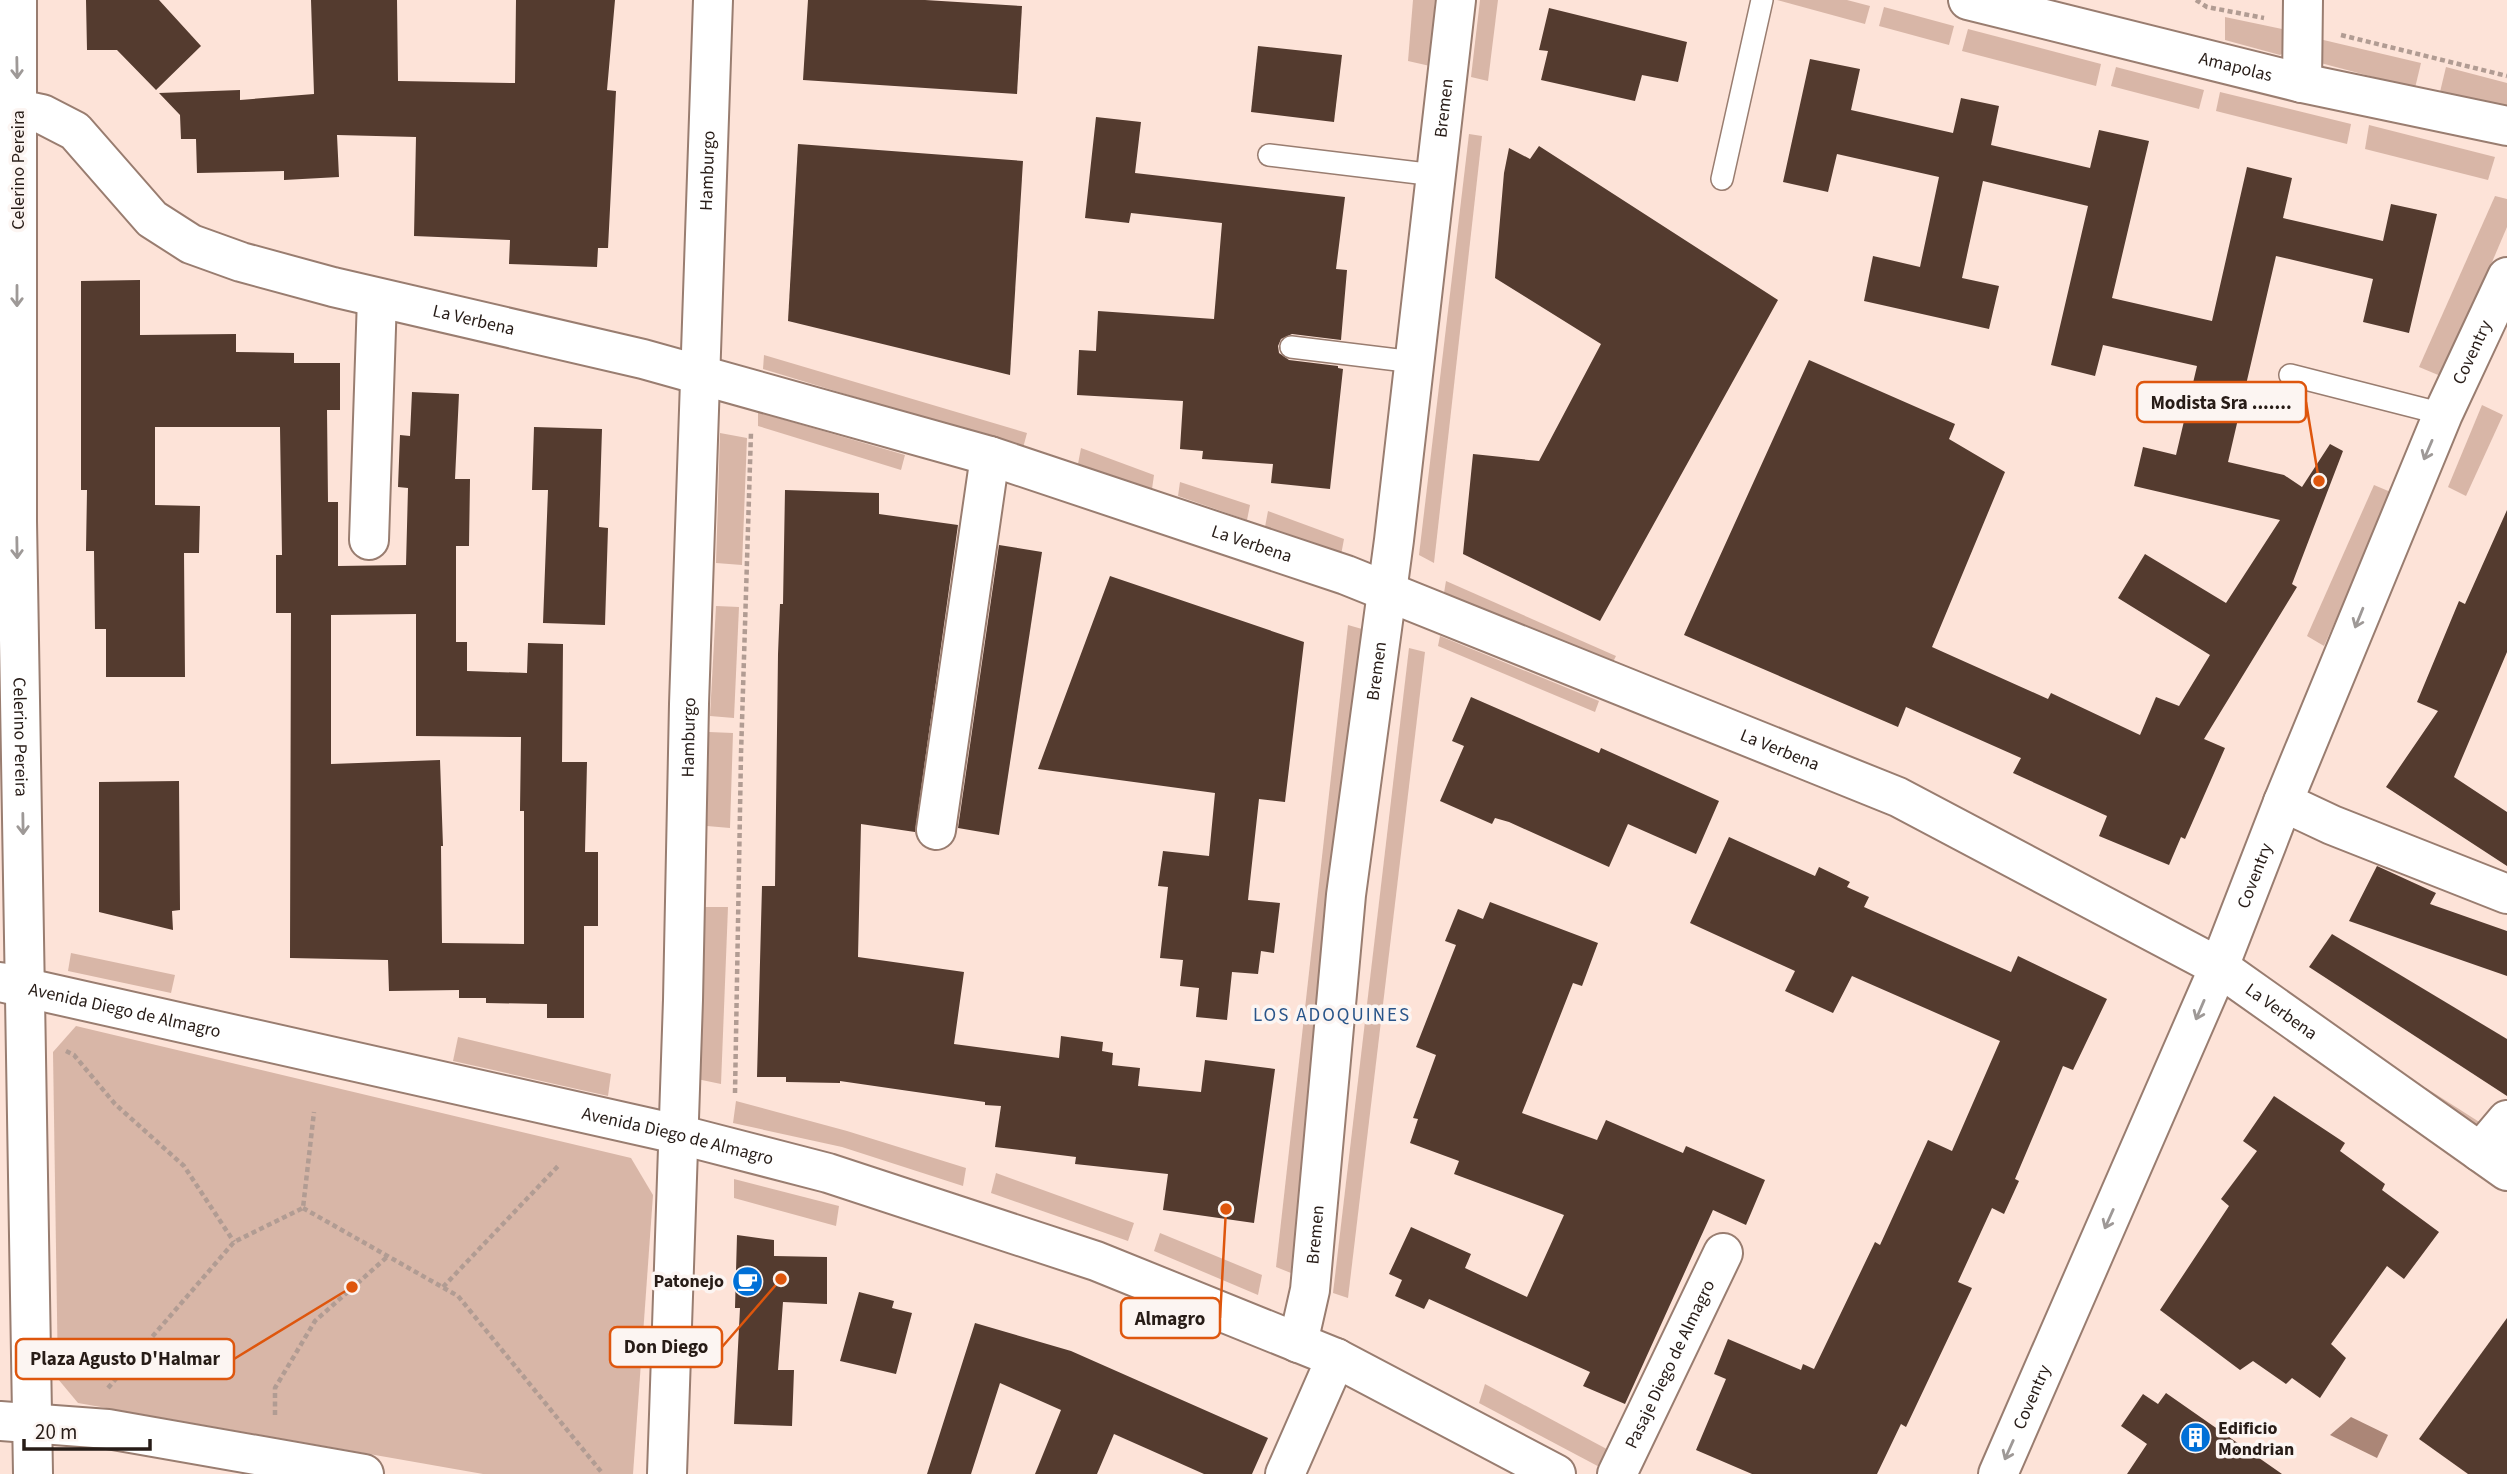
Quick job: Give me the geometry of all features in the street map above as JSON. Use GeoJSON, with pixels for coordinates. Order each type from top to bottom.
{"type":"FeatureCollection","features":[{"type":"Feature","properties":{"kind":"street","name":"Celerino Pereira"},"geometry":{"type":"LineString","coordinates":[[17,0],[9,109],[8,487],[16,1421],[33,1474]]}},
{"type":"Feature","properties":{"kind":"street","name":"Hamburgo"},"geometry":{"type":"LineString","coordinates":[[667,1474],[682,1013],[688,704],[713,0]]}},
{"type":"Feature","properties":{"kind":"street","name":"Bremen"},"geometry":{"type":"LineString","coordinates":[[1298,1343],[1310,1290],[1346,895],[1387,591],[1456,0]]}},
{"type":"Feature","properties":{"kind":"street","name":"Amapolas"},"geometry":{"type":"LineString","coordinates":[[1968,0],[2302,83],[2507,126]]}},
{"type":"Feature","properties":{"kind":"street"},"geometry":{"type":"LineString","coordinates":[[2302,13],[2302,83]]}},
{"type":"Feature","properties":{"kind":"street","name":"La Verbena"},"geometry":{"type":"LineString","coordinates":[[9,109],[42,114],[75,131],[152,219],[191,244],[241,262],[377,298],[636,357],[754,388],[990,456],[1387,591],[1898,797],[2219,967],[2494,1161]]}},
{"type":"Feature","properties":{"kind":"street","name":"Coventry"},"geometry":{"type":"LineString","coordinates":[[1998,1474],[2219,967],[2283,802],[2443,414],[2507,277]]}},
{"type":"Feature","properties":{"kind":"street"},"geometry":{"type":"LineString","coordinates":[[369,540],[377,298]]}},
{"type":"Feature","properties":{"kind":"street"},"geometry":{"type":"LineString","coordinates":[[936,830],[990,456]]}},
{"type":"Feature","properties":{"kind":"street"},"geometry":{"type":"LineString","coordinates":[[2283,802],[2347,831],[2507,894]]}},
{"type":"Feature","properties":{"kind":"street","name":"Avenida Diego de Almagro"},"geometry":{"type":"LineString","coordinates":[[13,985],[677,1134],[828,1173],[1096,1261],[1336,1358],[1556,1474]]}},
{"type":"Feature","properties":{"kind":"street"},"geometry":{"type":"LineString","coordinates":[[2494,1161],[2507,1119]]}},
{"type":"Feature","properties":{"kind":"street","name":"Pasaje Diego de Almagro"},"geometry":{"type":"LineString","coordinates":[[1617,1474],[1723,1253]]}},
{"type":"Feature","properties":{"kind":"street"},"geometry":{"type":"LineString","coordinates":[[1285,1474],[1336,1358]]}},
{"type":"Feature","properties":{"kind":"street"},"geometry":{"type":"LineString","coordinates":[[16,1421],[108,1429],[364,1474]]}},
{"type":"Feature","properties":{"kind":"lane"},"geometry":{"type":"LineString","coordinates":[[1722,178],[1762,0]]}},
{"type":"Feature","properties":{"kind":"lane"},"geometry":{"type":"LineString","coordinates":[[1269,155],[1435,175]]}},
{"type":"Feature","properties":{"kind":"lane"},"geometry":{"type":"LineString","coordinates":[[1291,347],[1414,362]]}},
{"type":"Feature","properties":{"kind":"lane"},"geometry":{"type":"LineString","coordinates":[[2290,375],[2443,414]]}},
{"type":"Feature","properties":{"kind":"path"},"geometry":{"type":"LineString","coordinates":[[2196,0],[2207,7],[2302,13],[2507,76]]}},
{"type":"Feature","properties":{"kind":"path"},"geometry":{"type":"LineString","coordinates":[[735,1093],[741,754],[754,388]]}},
{"type":"Feature","properties":{"kind":"path"},"geometry":{"type":"LineString","coordinates":[[61,1048],[74,1055],[115,1104],[184,1166],[234,1242]]}},
{"type":"Feature","properties":{"kind":"path"},"geometry":{"type":"LineString","coordinates":[[303,1208],[314,1112]]}},
{"type":"Feature","properties":{"kind":"path"},"geometry":{"type":"LineString","coordinates":[[443,1287],[559,1165]]}},
{"type":"Feature","properties":{"kind":"path"},"geometry":{"type":"LineString","coordinates":[[108,1388],[234,1242],[303,1208]]}},
{"type":"Feature","properties":{"kind":"path"},"geometry":{"type":"LineString","coordinates":[[303,1208],[458,1296],[603,1474]]}},
{"type":"Feature","properties":{"kind":"path"},"geometry":{"type":"LineString","coordinates":[[275,1415],[275,1388],[315,1321],[387,1257]]}},
{"type":"Feature","properties":{"kind":"shaded area"},"geometry":{"type":"Polygon","coordinates":[[[1413,0],[1435,0],[1430,66],[1408,61],[1413,0]]]}},
{"type":"Feature","properties":{"kind":"shaded area"},"geometry":{"type":"Polygon","coordinates":[[[1480,0],[1498,0],[1488,81],[1471,77],[1480,0]]]}},
{"type":"Feature","properties":{"kind":"shaded area"},"geometry":{"type":"Polygon","coordinates":[[[1777,0],[1847,0],[1870,6],[1865,24],[1777,0]]]}},
{"type":"Feature","properties":{"kind":"shaded area"},"geometry":{"type":"Polygon","coordinates":[[[1884,7],[1954,26],[1949,45],[1879,26],[1884,7]]]}},
{"type":"Feature","properties":{"kind":"shaded area"},"geometry":{"type":"Polygon","coordinates":[[[2225,17],[2291,31],[2289,49],[2280,55],[2225,40],[2225,17]]]}},
{"type":"Feature","properties":{"kind":"shaded area"},"geometry":{"type":"Polygon","coordinates":[[[1968,29],[2101,64],[2096,86],[1962,51],[1968,29]]]}},
{"type":"Feature","properties":{"kind":"shaded area"},"geometry":{"type":"Polygon","coordinates":[[[2315,38],[2421,63],[2415,88],[2313,61],[2315,38]]]}},
{"type":"Feature","properties":{"kind":"shaded area"},"geometry":{"type":"Polygon","coordinates":[[[2116,67],[2204,90],[2199,109],[2111,86],[2116,67]]]}},
{"type":"Feature","properties":{"kind":"shaded area"},"geometry":{"type":"Polygon","coordinates":[[[2446,67],[2507,83],[2507,109],[2440,92],[2446,67]]]}},
{"type":"Feature","properties":{"kind":"shaded area"},"geometry":{"type":"Polygon","coordinates":[[[2220,92],[2351,124],[2347,144],[2216,111],[2220,92]]]}},
{"type":"Feature","properties":{"kind":"shaded area"},"geometry":{"type":"Polygon","coordinates":[[[2369,125],[2495,157],[2488,180],[2365,149],[2369,125]]]}},
{"type":"Feature","properties":{"kind":"shaded area"},"geometry":{"type":"Polygon","coordinates":[[[1469,134],[1482,136],[1434,563],[1419,555],[1469,134]]]}},
{"type":"Feature","properties":{"kind":"shaded area"},"geometry":{"type":"Polygon","coordinates":[[[2495,196],[2507,199],[2507,227],[2443,377],[2419,367],[2495,196]]]}},
{"type":"Feature","properties":{"kind":"shaded area"},"geometry":{"type":"Polygon","coordinates":[[[764,355],[1027,433],[1023,448],[763,369],[764,355]]]}},
{"type":"Feature","properties":{"kind":"shaded area"},"geometry":{"type":"Polygon","coordinates":[[[2482,405],[2503,415],[2466,496],[2448,487],[2482,405]]]}},
{"type":"Feature","properties":{"kind":"shaded area"},"geometry":{"type":"Polygon","coordinates":[[[758,412],[905,455],[901,470],[758,426],[758,412]]]}},
{"type":"Feature","properties":{"kind":"shaded area"},"geometry":{"type":"Polygon","coordinates":[[[720,433],[747,438],[742,565],[716,563],[720,433]]]}},
{"type":"Feature","properties":{"kind":"shaded area"},"geometry":{"type":"Polygon","coordinates":[[[1081,448],[1154,475],[1152,489],[1078,464],[1081,448]]]}},
{"type":"Feature","properties":{"kind":"shaded area"},"geometry":{"type":"Polygon","coordinates":[[[1180,482],[1250,505],[1247,520],[1178,496],[1180,482]]]}},
{"type":"Feature","properties":{"kind":"shaded area"},"geometry":{"type":"Polygon","coordinates":[[[2374,485],[2393,493],[2324,646],[2307,636],[2374,485]]]}},
{"type":"Feature","properties":{"kind":"shaded area"},"geometry":{"type":"Polygon","coordinates":[[[1268,511],[1344,539],[1341,555],[1265,527],[1268,511]]]}},
{"type":"Feature","properties":{"kind":"shaded area"},"geometry":{"type":"Polygon","coordinates":[[[1446,581],[1616,656],[1612,664],[1444,593],[1446,581]]]}},
{"type":"Feature","properties":{"kind":"shaded area"},"geometry":{"type":"Polygon","coordinates":[[[716,606],[739,607],[734,718],[710,716],[716,606]]]}},
{"type":"Feature","properties":{"kind":"shaded area"},"geometry":{"type":"Polygon","coordinates":[[[1348,625],[1362,629],[1291,1273],[1276,1267],[1348,625]]]}},
{"type":"Feature","properties":{"kind":"shaded area"},"geometry":{"type":"Polygon","coordinates":[[[1440,636],[1599,701],[1595,712],[1438,646],[1440,636]]]}},
{"type":"Feature","properties":{"kind":"shaded area"},"geometry":{"type":"Polygon","coordinates":[[[1409,648],[1425,652],[1348,1298],[1333,1293],[1409,648]]]}},
{"type":"Feature","properties":{"kind":"shaded area"},"geometry":{"type":"Polygon","coordinates":[[[709,732],[733,733],[730,828],[707,826],[709,732]]]}},
{"type":"Feature","properties":{"kind":"shaded area"},"geometry":{"type":"Polygon","coordinates":[[[704,907],[728,907],[721,1084],[697,1079],[704,907]]]}},
{"type":"Feature","properties":{"kind":"shaded area"},"geometry":{"type":"Polygon","coordinates":[[[71,953],[175,975],[171,993],[68,971],[71,953]]]}},
{"type":"Feature","properties":{"kind":"shaded area"},"geometry":{"type":"Polygon","coordinates":[[[76,1026],[631,1158],[653,1195],[633,1474],[483,1474],[78,1403],[58,1379],[53,1052],[76,1026]]]}},
{"type":"Feature","properties":{"kind":"shaded area"},"geometry":{"type":"Polygon","coordinates":[[[458,1037],[611,1074],[608,1096],[453,1061],[458,1037]]]}},
{"type":"Feature","properties":{"kind":"shaded area"},"geometry":{"type":"Polygon","coordinates":[[[2426,1088],[2484,1125],[2479,1131],[2424,1094],[2426,1088]]]}},
{"type":"Feature","properties":{"kind":"shaded area"},"geometry":{"type":"Polygon","coordinates":[[[736,1101],[847,1131],[966,1168],[963,1186],[842,1147],[733,1123],[736,1101]]]}},
{"type":"Feature","properties":{"kind":"shaded area"},"geometry":{"type":"Polygon","coordinates":[[[996,1173],[1134,1223],[1128,1241],[991,1193],[996,1173]]]}},
{"type":"Feature","properties":{"kind":"shaded area"},"geometry":{"type":"Polygon","coordinates":[[[734,1179],[839,1206],[836,1226],[734,1198],[734,1179]]]}},
{"type":"Feature","properties":{"kind":"shaded area"},"geometry":{"type":"Polygon","coordinates":[[[1160,1233],[1262,1275],[1258,1295],[1154,1251],[1160,1233]]]}},
{"type":"Feature","properties":{"kind":"shaded area"},"geometry":{"type":"Polygon","coordinates":[[[1485,1384],[1616,1454],[1607,1471],[1479,1403],[1485,1384]]]}},
{"type":"Feature","properties":{"kind":"shaded area"},"geometry":{"type":"Polygon","coordinates":[[[2351,1417],[2388,1435],[2377,1458],[2330,1435],[2351,1417]]]}},
{"type":"Feature","properties":{"kind":"building"},"geometry":{"type":"Polygon","coordinates":[[[86,0],[159,0],[201,46],[156,90],[117,50],[87,50],[86,0]]]}},
{"type":"Feature","properties":{"kind":"building"},"geometry":{"type":"Polygon","coordinates":[[[311,0],[397,0],[398,81],[515,83],[516,0],[615,0],[607,90],[616,91],[608,248],[598,248],[597,267],[509,264],[510,240],[414,236],[416,137],[337,135],[339,177],[284,180],[284,171],[197,173],[196,139],[181,139],[180,115],[159,93],[240,90],[240,100],[314,94],[311,0]]]}},
{"type":"Feature","properties":{"kind":"building"},"geometry":{"type":"Polygon","coordinates":[[[808,0],[925,0],[1022,6],[1017,94],[803,80],[808,0]]]}},
{"type":"Feature","properties":{"kind":"building"},"geometry":{"type":"Polygon","coordinates":[[[1549,8],[1687,42],[1678,82],[1642,75],[1635,101],[1541,80],[1548,51],[1539,50],[1549,8]]]}},
{"type":"Feature","properties":{"kind":"building"},"geometry":{"type":"Polygon","coordinates":[[[1258,46],[1342,55],[1334,122],[1251,112],[1258,46]]]}},
{"type":"Feature","properties":{"kind":"building"},"geometry":{"type":"Polygon","coordinates":[[[1810,59],[1860,69],[1851,110],[1953,133],[1961,98],[1999,106],[1991,145],[2090,168],[2099,130],[2149,141],[2112,298],[2212,321],[2247,167],[2292,178],[2283,218],[2383,241],[2391,204],[2437,214],[2409,333],[2363,322],[2373,279],[2276,256],[2228,462],[2284,475],[2302,487],[2330,444],[2343,451],[2292,584],[2297,587],[2204,739],[2225,748],[2185,839],[2181,837],[2169,865],[2099,836],[2107,816],[2013,773],[2021,758],[1906,707],[1898,727],[1684,635],[1809,360],[1955,424],[1949,439],[2005,472],[1932,647],[2048,699],[2051,693],[2140,735],[2156,697],[2179,706],[2210,655],[2118,598],[2145,554],[2226,603],[2280,520],[2134,486],[2143,447],[2176,455],[2197,366],[2103,345],[2095,376],[2051,365],[2088,206],[1983,181],[1962,278],[1999,286],[1989,329],[1864,301],[1873,256],[1920,267],[1939,177],[1837,154],[1828,192],[1783,182],[1810,59]]]}},
{"type":"Feature","properties":{"kind":"building"},"geometry":{"type":"Polygon","coordinates":[[[1096,117],[1141,122],[1135,173],[1345,197],[1336,269],[1347,270],[1341,340],[1292,334],[1281,339],[1278,346],[1279,353],[1289,360],[1338,366],[1343,369],[1330,489],[1271,483],[1273,464],[1202,459],[1203,451],[1180,449],[1183,401],[1077,395],[1079,350],[1096,351],[1098,311],[1214,319],[1222,223],[1131,213],[1129,223],[1085,218],[1096,117]]]}},
{"type":"Feature","properties":{"kind":"building"},"geometry":{"type":"Polygon","coordinates":[[[798,144],[1023,161],[1010,375],[788,321],[798,144]]]}},
{"type":"Feature","properties":{"kind":"building"},"geometry":{"type":"Polygon","coordinates":[[[1539,146],[1778,300],[1600,621],[1463,554],[1473,454],[1539,461],[1601,344],[1495,278],[1504,173],[1509,148],[1530,159],[1539,146]]]}},
{"type":"Feature","properties":{"kind":"building"},"geometry":{"type":"Polygon","coordinates":[[[140,280],[140,335],[236,334],[236,352],[294,353],[294,363],[340,363],[340,410],[327,410],[328,502],[338,502],[338,566],[406,565],[408,488],[398,487],[400,435],[410,436],[412,392],[459,394],[455,479],[470,479],[469,546],[456,546],[456,642],[467,642],[467,671],[527,673],[528,643],[563,644],[562,762],[587,762],[585,852],[598,852],[598,926],[584,926],[584,1018],[547,1018],[547,1004],[486,1003],[486,998],[459,998],[459,990],[389,991],[388,960],[290,958],[291,613],[276,613],[276,555],[282,555],[280,427],[155,427],[155,505],[200,506],[199,553],[184,553],[185,677],[106,677],[106,629],[95,629],[94,551],[86,551],[87,490],[81,490],[81,281],[140,280]],[[416,614],[331,615],[331,764],[440,760],[442,943],[524,944],[521,737],[416,736],[416,614]]]}},
{"type":"Feature","properties":{"kind":"building"},"geometry":{"type":"Polygon","coordinates":[[[534,427],[602,429],[599,527],[608,528],[605,625],[543,623],[548,490],[532,490],[534,427]]]}},
{"type":"Feature","properties":{"kind":"building"},"geometry":{"type":"Polygon","coordinates":[[[785,490],[879,493],[879,514],[958,525],[915,832],[861,824],[858,957],[964,972],[954,1044],[1059,1058],[1061,1036],[1103,1042],[1102,1051],[1113,1053],[1112,1065],[1140,1068],[1138,1086],[1201,1092],[1205,1060],[1275,1069],[1254,1223],[1163,1210],[1168,1174],[1075,1164],[1076,1157],[995,1147],[1001,1106],[840,1081],[786,1082],[786,1077],[757,1077],[762,886],[775,886],[778,654],[780,604],[783,604],[785,490]]]}},
{"type":"Feature","properties":{"kind":"building"},"geometry":{"type":"Polygon","coordinates":[[[2507,510],[2507,652],[2454,777],[2507,812],[2507,866],[2386,787],[2438,711],[2417,702],[2459,601],[2465,604],[2507,510]]]}},
{"type":"Feature","properties":{"kind":"building"},"geometry":{"type":"Polygon","coordinates":[[[999,545],[1042,552],[999,835],[958,828],[999,545]]]}},
{"type":"Feature","properties":{"kind":"building"},"geometry":{"type":"Polygon","coordinates":[[[1110,576],[1304,642],[1285,802],[1259,799],[1248,900],[1280,903],[1274,953],[1261,951],[1258,974],[1232,972],[1227,1020],[1196,1017],[1199,988],[1180,986],[1183,960],[1160,958],[1168,887],[1158,886],[1163,851],[1209,856],[1215,793],[1038,769],[1110,576]]]}},
{"type":"Feature","properties":{"kind":"building"},"geometry":{"type":"Polygon","coordinates":[[[1471,697],[1599,753],[1601,748],[1719,801],[1696,854],[1628,824],[1609,867],[1509,822],[1495,818],[1492,824],[1440,801],[1464,746],[1452,741],[1471,697]]]}},
{"type":"Feature","properties":{"kind":"building"},"geometry":{"type":"Polygon","coordinates":[[[179,781],[180,910],[172,911],[173,930],[99,912],[99,782],[179,781]]]}},
{"type":"Feature","properties":{"kind":"building"},"geometry":{"type":"Polygon","coordinates":[[[1729,837],[1815,876],[1819,867],[1850,882],[1847,887],[1869,897],[1864,907],[2011,972],[2018,956],[2107,999],[2073,1070],[2063,1066],[2015,1179],[2019,1181],[2004,1214],[1992,1208],[1958,1282],[1972,1288],[1906,1427],[1901,1424],[1877,1474],[1752,1474],[1696,1450],[1726,1379],[1714,1374],[1728,1339],[1801,1370],[1803,1364],[1814,1369],[1875,1242],[1880,1245],[1928,1140],[1952,1151],[2000,1041],[1852,976],[1833,1013],[1785,991],[1795,971],[1690,923],[1729,837]]]}},
{"type":"Feature","properties":{"kind":"building"},"geometry":{"type":"Polygon","coordinates":[[[2377,866],[2436,893],[2430,904],[2507,931],[2507,976],[2349,921],[2377,866]]]}},
{"type":"Feature","properties":{"kind":"building"},"geometry":{"type":"Polygon","coordinates":[[[1490,902],[1598,943],[1582,986],[1573,983],[1522,1113],[1597,1140],[1606,1120],[1683,1153],[1686,1146],[1765,1180],[1746,1225],[1713,1210],[1625,1404],[1583,1386],[1590,1372],[1429,1299],[1424,1309],[1395,1296],[1402,1280],[1389,1274],[1411,1227],[1471,1254],[1465,1268],[1527,1297],[1564,1215],[1454,1174],[1459,1161],[1410,1143],[1418,1119],[1413,1118],[1436,1055],[1416,1047],[1456,945],[1445,941],[1458,909],[1483,919],[1490,902]]]}},
{"type":"Feature","properties":{"kind":"building"},"geometry":{"type":"Polygon","coordinates":[[[2332,934],[2507,1039],[2507,1096],[2309,967],[2332,934]]]}},
{"type":"Feature","properties":{"kind":"building"},"geometry":{"type":"Polygon","coordinates":[[[2274,1096],[2345,1143],[2340,1151],[2385,1184],[2382,1190],[2439,1232],[2404,1279],[2387,1266],[2331,1344],[2346,1358],[2320,1398],[2292,1378],[2286,1384],[2253,1361],[2240,1370],[2160,1310],[2229,1206],[2221,1199],[2257,1151],[2243,1141],[2274,1096]]]}},
{"type":"Feature","properties":{"kind":"building"},"geometry":{"type":"Polygon","coordinates":[[[737,1235],[774,1240],[774,1256],[827,1257],[827,1304],[783,1302],[778,1370],[794,1370],[792,1426],[734,1424],[740,1308],[735,1308],[737,1235]]]}},
{"type":"Feature","properties":{"kind":"building"},"geometry":{"type":"Polygon","coordinates":[[[859,1292],[894,1301],[892,1308],[912,1313],[896,1374],[840,1361],[859,1292]]]}},
{"type":"Feature","properties":{"kind":"building"},"geometry":{"type":"Polygon","coordinates":[[[2507,1318],[2507,1474],[2468,1474],[2419,1439],[2507,1318]]]}},
{"type":"Feature","properties":{"kind":"building"},"geometry":{"type":"Polygon","coordinates":[[[975,1323],[1071,1351],[1268,1438],[1252,1474],[1204,1474],[1114,1434],[1097,1474],[1035,1474],[1061,1410],[1000,1383],[971,1474],[927,1474],[975,1323]]]}},
{"type":"Feature","properties":{"kind":"building","name":"Edificio Mondrian"},"geometry":{"type":"Polygon","coordinates":[[[2166,1393],[2282,1474],[2127,1474],[2147,1444],[2121,1426],[2143,1394],[2158,1404],[2166,1393]]]}},
{"type":"Feature","properties":{"kind":"place","name":"Modista Sra ......."},"geometry":{"type":"Point","coordinates":[2319,481]}},
{"type":"Feature","properties":{"kind":"place","name":"Almagro"},"geometry":{"type":"Point","coordinates":[1226,1209]}},
{"type":"Feature","properties":{"kind":"place","name":"Don Diego"},"geometry":{"type":"Point","coordinates":[781,1279]}},
{"type":"Feature","properties":{"kind":"place","name":"Patonejo"},"geometry":{"type":"Point","coordinates":[747,1281]}},
{"type":"Feature","properties":{"kind":"place","name":"Plaza Agusto D'Halmar"},"geometry":{"type":"Point","coordinates":[352,1287]}},
{"type":"Feature","properties":{"kind":"place","name":"Edificio Mondrian"},"geometry":{"type":"Point","coordinates":[2195,1438]}},
{"type":"Feature","properties":{"kind":"district","name":"LOS ADOQUINES"},"geometry":{"type":"Point","coordinates":[1332,1015]}}]}
